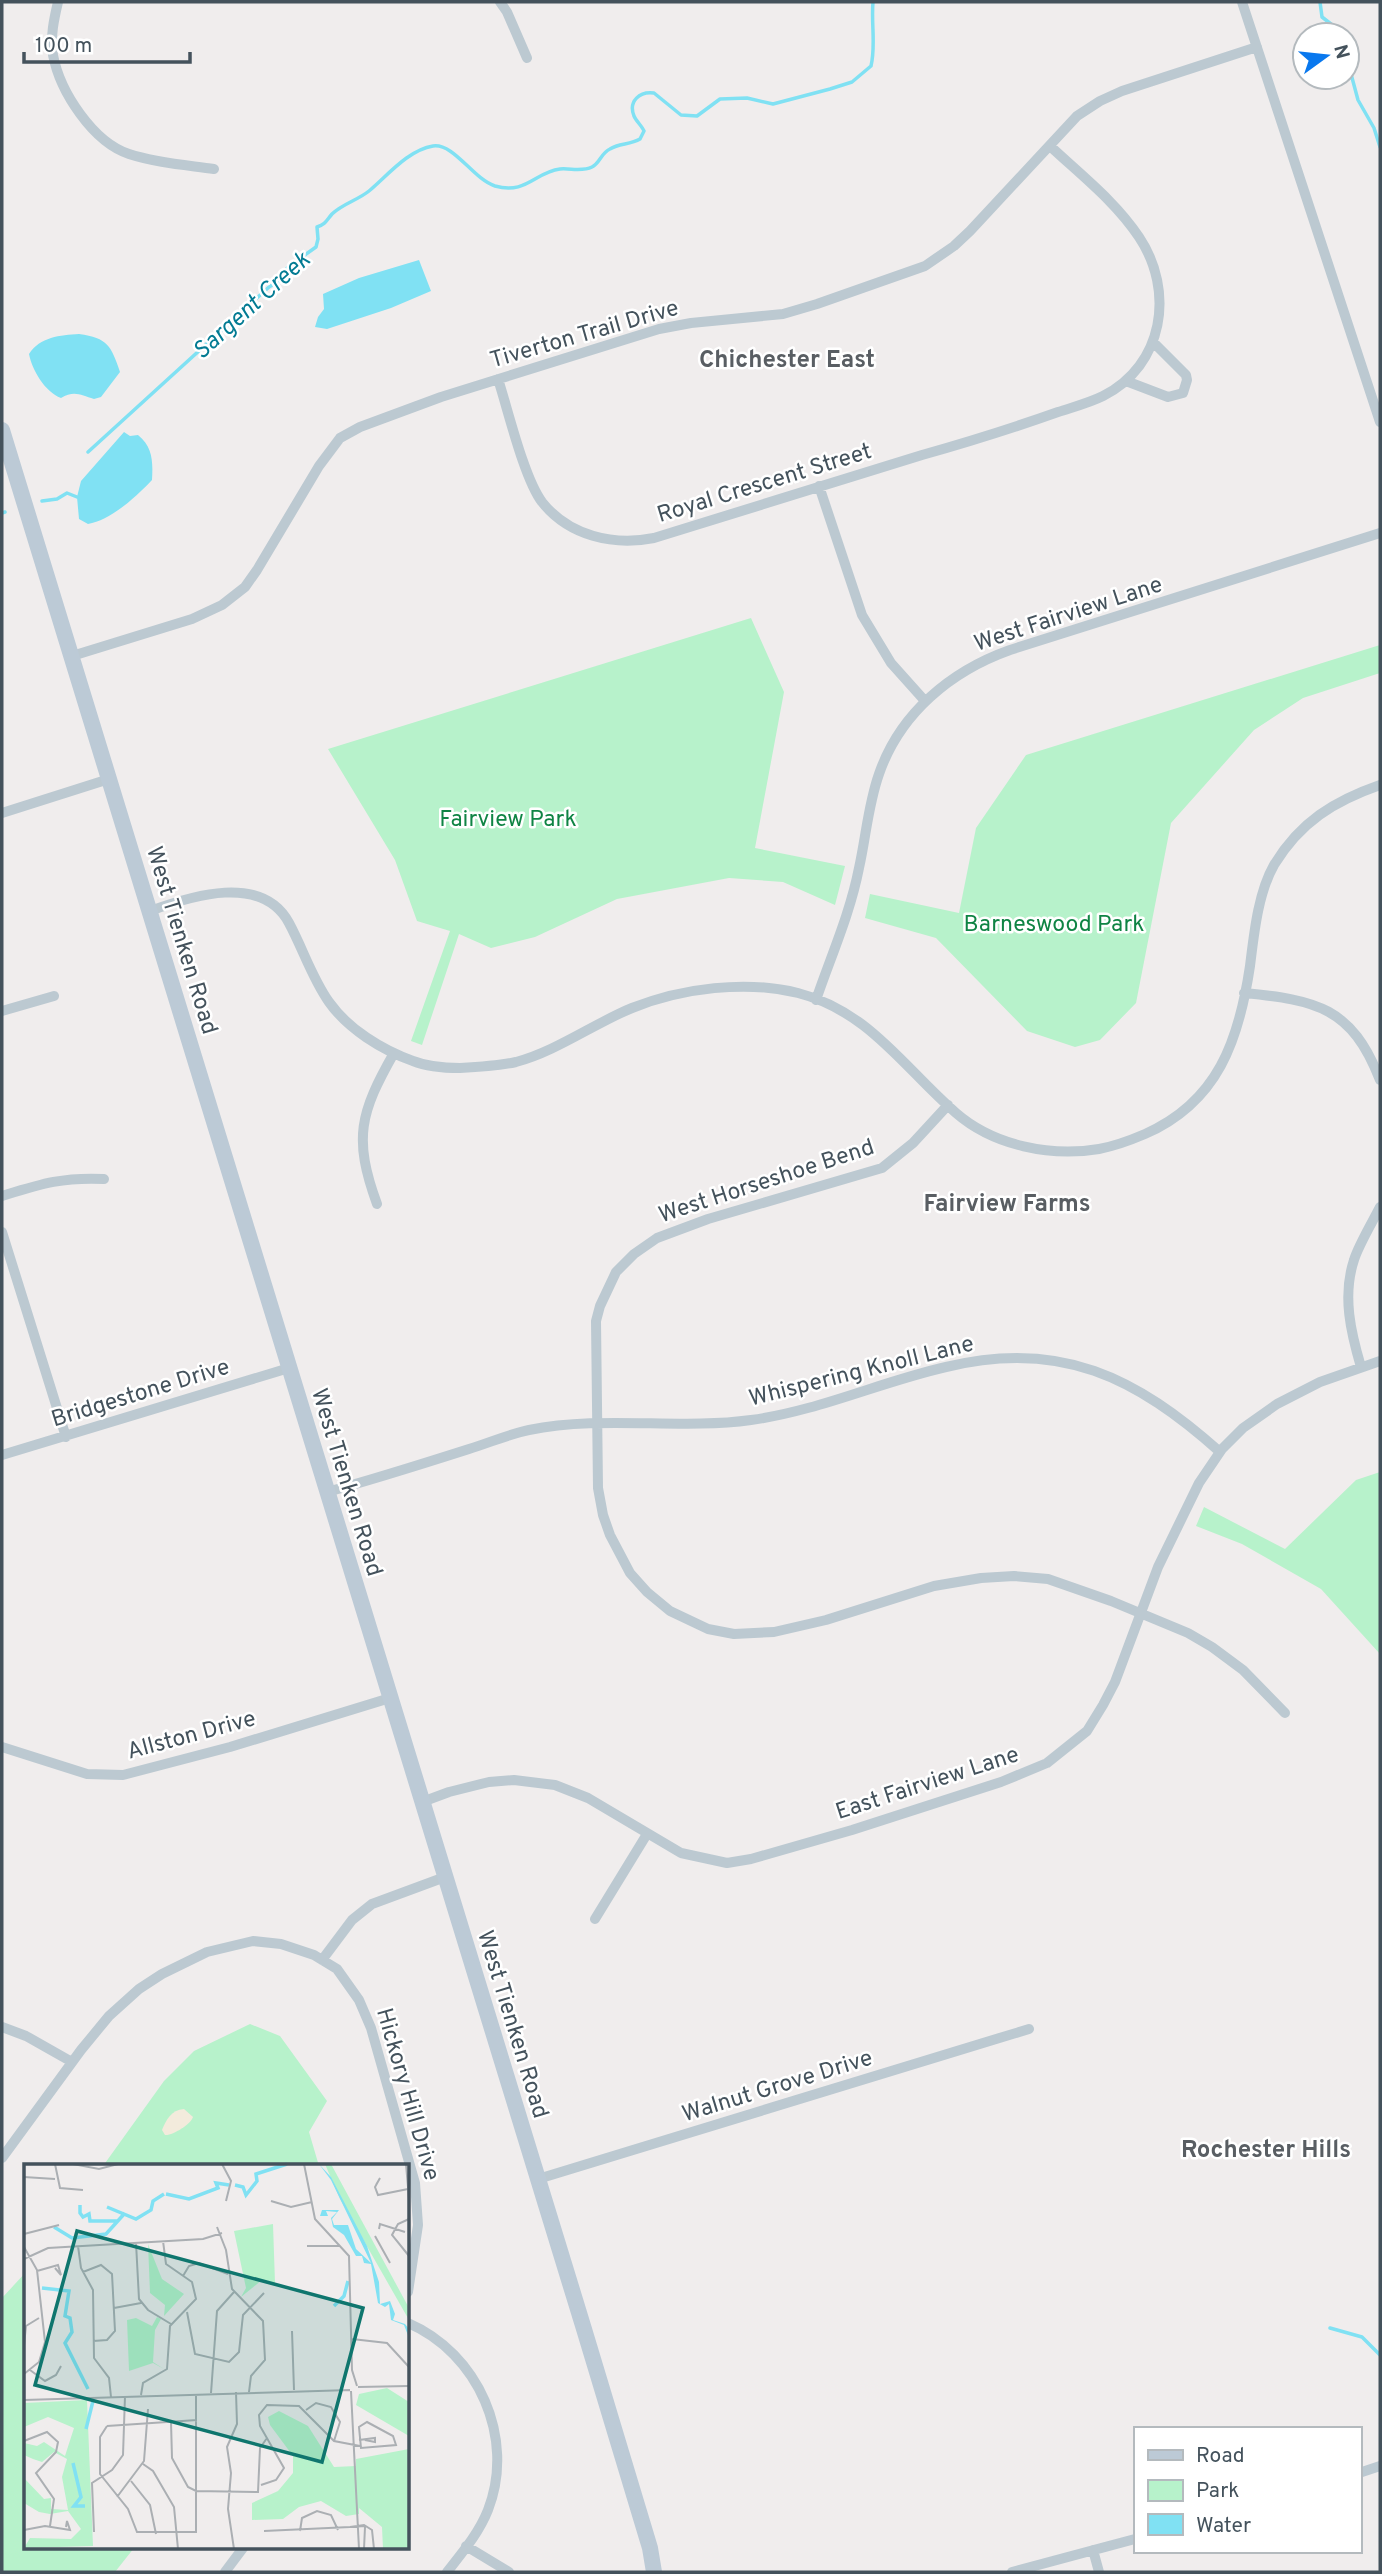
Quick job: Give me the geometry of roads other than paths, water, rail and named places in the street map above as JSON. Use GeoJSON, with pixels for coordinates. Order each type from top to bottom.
{"type":"FeatureCollection","features":[{"type":"Feature","properties":{"kind":"street"},"geometry":{"type":"LineString","coordinates":[[58,2],[52,37],[53,55],[69,96],[94,132],[126,153],[214,169]]}},
{"type":"Feature","properties":{"kind":"street"},"geometry":{"type":"LineString","coordinates":[[500,2],[527,58]]}},
{"type":"Feature","properties":{"kind":"street"},"geometry":{"type":"LineString","coordinates":[[1242,2],[1380,422]]}},
{"type":"Feature","properties":{"kind":"street","name":"Tiverton Trail Drive"},"geometry":{"type":"LineString","coordinates":[[72,656],[192,619],[222,606],[245,587],[257,570],[319,466],[340,439],[360,427],[399,411],[659,329],[691,323],[783,314],[877,285],[925,266],[970,231],[1077,116],[1122,91],[1257,47]]}},
{"type":"Feature","properties":{"kind":"street","name":"Royal Crescent Street"},"geometry":{"type":"LineString","coordinates":[[498,379],[528,473],[541,500],[561,521],[591,536],[631,543],[1018,427],[1103,397],[1126,381],[1143,363],[1153,342],[1160,308],[1157,282],[1140,238],[1108,199],[1050,146]]}},
{"type":"Feature","properties":{"kind":"street"},"geometry":{"type":"LineString","coordinates":[[1126,381],[1168,397],[1183,393],[1186,375],[1153,342]]}},
{"type":"Feature","properties":{"kind":"street","name":"West Tienken Road"},"geometry":{"type":"LineString","coordinates":[[2,430],[538,2179],[650,2548],[654,2572]]}},
{"type":"Feature","properties":{"kind":"street"},"geometry":{"type":"LineString","coordinates":[[819,486],[862,615],[891,663],[925,701]]}},
{"type":"Feature","properties":{"kind":"street","name":"West Fairview Lane"},"geometry":{"type":"LineString","coordinates":[[816,1000],[849,910],[867,817],[879,773],[907,720],[953,677],[981,661],[1380,533]]}},
{"type":"Feature","properties":{"kind":"street"},"geometry":{"type":"LineString","coordinates":[[2,813],[109,779]]}},
{"type":"Feature","properties":{"kind":"street"},"geometry":{"type":"LineString","coordinates":[[150,911],[212,892],[246,894],[263,900],[279,909],[290,924],[328,1001],[342,1017],[394,1053],[429,1066],[485,1067],[519,1061],[633,1007],[686,992],[724,987],[800,993],[878,1035],[959,1116],[986,1132],[1031,1148],[1061,1153],[1078,1152],[1105,1148],[1139,1137],[1180,1114],[1204,1093],[1216,1076],[1236,1031],[1252,943],[1272,868],[1297,835],[1329,806],[1380,785]]}},
{"type":"Feature","properties":{"kind":"street"},"geometry":{"type":"LineString","coordinates":[[1244,993],[1289,997],[1339,1017],[1356,1032],[1371,1057],[1380,1080]]}},
{"type":"Feature","properties":{"kind":"street"},"geometry":{"type":"LineString","coordinates":[[2,1011],[54,996]]}},
{"type":"Feature","properties":{"kind":"street"},"geometry":{"type":"LineString","coordinates":[[377,1204],[367,1174],[362,1131],[365,1111],[394,1053]]}},
{"type":"Feature","properties":{"kind":"street","name":"West Horseshoe Bend"},"geometry":{"type":"LineString","coordinates":[[948,1105],[913,1143],[882,1168],[708,1219],[657,1238],[634,1254],[616,1272],[596,1321],[598,1488],[610,1535],[630,1573],[670,1611],[708,1629],[734,1634],[796,1628],[934,1586],[981,1578],[1014,1576],[1048,1579],[1188,1633],[1230,1658],[1285,1713]]}},
{"type":"Feature","properties":{"kind":"street"},"geometry":{"type":"LineString","coordinates":[[2,1196],[71,1177],[104,1179]]}},
{"type":"Feature","properties":{"kind":"street"},"geometry":{"type":"LineString","coordinates":[[1361,1367],[1353,1340],[1348,1303],[1349,1283],[1354,1259],[1380,1207]]}},
{"type":"Feature","properties":{"kind":"street"},"geometry":{"type":"LineString","coordinates":[[2,1232],[66,1437]]}},
{"type":"Feature","properties":{"kind":"street","name":"Whispering Knoll Lane"},"geometry":{"type":"LineString","coordinates":[[327,1492],[529,1430],[598,1423],[719,1424],[750,1420],[806,1409],[944,1367],[977,1360],[1024,1357],[1101,1371],[1161,1403],[1220,1452]]}},
{"type":"Feature","properties":{"kind":"street","name":"East Fairview Lane"},"geometry":{"type":"LineString","coordinates":[[422,1802],[489,1782],[514,1780],[555,1785],[588,1798],[681,1853],[727,1863],[751,1859],[1002,1782],[1047,1763],[1087,1731],[1103,1705],[1158,1567],[1199,1483],[1220,1452],[1243,1428],[1278,1404],[1320,1382],[1380,1361]]}},
{"type":"Feature","properties":{"kind":"street","name":"Bridgestone Drive"},"geometry":{"type":"LineString","coordinates":[[2,1455],[289,1368]]}},
{"type":"Feature","properties":{"kind":"street","name":"Allston Drive"},"geometry":{"type":"LineString","coordinates":[[2,1747],[87,1774],[123,1775],[230,1747],[390,1698]]}},
{"type":"Feature","properties":{"kind":"street"},"geometry":{"type":"LineString","coordinates":[[595,1920],[647,1834]]}},
{"type":"Feature","properties":{"kind":"street"},"geometry":{"type":"LineString","coordinates":[[322,1960],[352,1920],[372,1904],[445,1877]]}},
{"type":"Feature","properties":{"kind":"street","name":"Hickory Hill Drive"},"geometry":{"type":"LineString","coordinates":[[2,2158],[109,2016],[139,1989],[162,1974],[207,1952],[253,1941],[281,1944],[314,1955],[337,1969],[362,2006],[389,2086],[410,2164]]}},
{"type":"Feature","properties":{"kind":"street"},"geometry":{"type":"LineString","coordinates":[[2,2027],[26,2036],[72,2062]]}},
{"type":"Feature","properties":{"kind":"street","name":"Walnut Grove Drive"},"geometry":{"type":"LineString","coordinates":[[538,2179],[1029,2029]]}},
{"type":"Feature","properties":{"kind":"street","name":"Hickory Hill Drive"},"geometry":{"type":"LineString","coordinates":[[410,2164],[415,2183],[418,2225],[410,2279]]}},
{"type":"Feature","properties":{"kind":"street"},"geometry":{"type":"LineString","coordinates":[[410,2324],[442,2343],[461,2362],[484,2395],[497,2455],[495,2482],[488,2509],[447,2572]]}},
{"type":"Feature","properties":{"kind":"street"},"geometry":{"type":"LineString","coordinates":[[1361,2472],[1380,2466]]}},
{"type":"Feature","properties":{"kind":"street"},"geometry":{"type":"LineString","coordinates":[[1012,2572],[1134,2539]]}},
{"type":"Feature","properties":{"kind":"street"},"geometry":{"type":"LineString","coordinates":[[466,2546],[509,2572]]}},
{"type":"Feature","properties":{"kind":"street","name":"West Tienken Road"},"geometry":{"type":"LineString","coordinates":[[650,2548],[662,2572]]}},
{"type":"Feature","properties":{"kind":"street"},"geometry":{"type":"LineString","coordinates":[[225,2572],[242,2550]]}},
{"type":"Feature","properties":{"kind":"street"},"geometry":{"type":"LineString","coordinates":[[1093,2550],[1099,2572]]}},
{"type":"Feature","properties":{"kind":"water"},"geometry":{"type":"Polygon","coordinates":[[[419,260],[431,291],[391,308],[327,329],[315,327],[324,309],[323,294],[359,278],[419,260]]]}},
{"type":"Feature","properties":{"kind":"water"},"geometry":{"type":"Polygon","coordinates":[[[79,334],[96,338],[107,345],[120,372],[101,397],[94,399],[74,394],[61,398],[55,395],[40,380],[31,360],[29,354],[45,340],[79,334]]]}},
{"type":"Feature","properties":{"kind":"water"},"geometry":{"type":"Polygon","coordinates":[[[124,432],[130,436],[138,435],[147,445],[152,461],[152,480],[114,513],[88,524],[79,519],[77,497],[81,481],[124,432]]]}},
{"type":"Feature","properties":{"kind":"waterway","name":"Sargent Creek"},"geometry":{"type":"LineString","coordinates":[[88,452],[269,287],[279,281],[288,267],[316,247],[317,227],[336,211],[369,191],[398,164],[415,153],[424,148],[441,147],[456,155],[487,182],[495,186],[515,188],[551,171],[592,167],[607,151],[640,139],[644,131],[633,111],[634,102],[640,95],[654,93],[681,115],[697,116],[720,99],[747,98],[773,104],[852,82],[871,66],[873,2]]}},
{"type":"Feature","properties":{"kind":"waterway"},"geometry":{"type":"LineString","coordinates":[[1320,2],[1322,17],[1327,21]]}},
{"type":"Feature","properties":{"kind":"waterway"},"geometry":{"type":"LineString","coordinates":[[1356,91],[1380,147]]}},
{"type":"Feature","properties":{"kind":"waterway"},"geometry":{"type":"LineString","coordinates":[[42,501],[57,499],[67,493],[77,497]]}},
{"type":"Feature","properties":{"kind":"waterway"},"geometry":{"type":"LineString","coordinates":[[1330,2328],[1362,2337],[1380,2355]]}},
{"type":"Feature","properties":{"kind":"district","name":"Chichester East"},"geometry":{"type":"Point","coordinates":[787,359]}},
{"type":"Feature","properties":{"kind":"district","name":"Fairview Farms"},"geometry":{"type":"Point","coordinates":[1007,1203]}},
{"type":"Feature","properties":{"kind":"district","name":"Rochester Hills"},"geometry":{"type":"Point","coordinates":[1266,2149]}},
{"type":"Feature","properties":{"kind":"park label","name":"Fairview Park"},"geometry":{"type":"Point","coordinates":[508,818]}},
{"type":"Feature","properties":{"kind":"park label","name":"Barneswood Park"},"geometry":{"type":"Point","coordinates":[1054,923]}}]}
